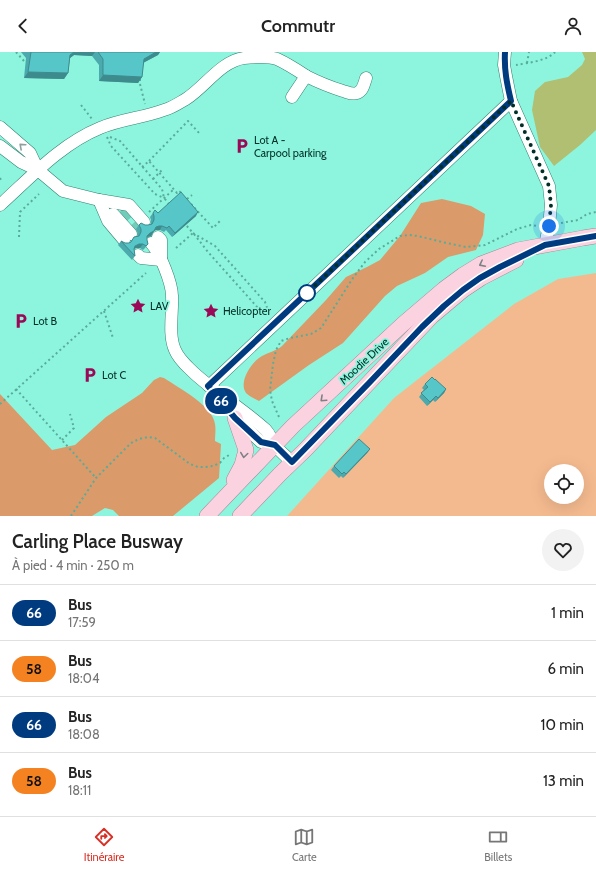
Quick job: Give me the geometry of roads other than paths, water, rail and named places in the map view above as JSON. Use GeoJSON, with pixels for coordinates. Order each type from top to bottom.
{"type":"FeatureCollection","features":[{"type":"Feature","properties":{"kind":"main road","name":"Moodie Drive"},"geometry":{"type":"LineString","coordinates":[[207,516],[294,426],[403,324],[463,275],[481,264],[518,250],[596,236]]}},
{"type":"Feature","properties":{"kind":"main road","name":"Moodie Drive"},"geometry":{"type":"LineString","coordinates":[[240,516],[444,306],[480,278],[545,245]]}},
{"type":"Feature","properties":{"kind":"main road"},"geometry":{"type":"LineString","coordinates":[[221,502],[242,465],[246,450],[235,418]]}},
{"type":"Feature","properties":{"kind":"street"},"geometry":{"type":"LineString","coordinates":[[505,52],[504,65],[511,101],[549,186],[551,205],[545,245]]}},
{"type":"Feature","properties":{"kind":"street"},"geometry":{"type":"LineString","coordinates":[[0,205],[38,170],[65,148],[99,128],[120,121],[165,110],[196,92],[223,67],[232,61],[252,57],[275,58],[323,84],[352,94],[358,93],[363,89],[366,78]]}},
{"type":"Feature","properties":{"kind":"street"},"geometry":{"type":"LineString","coordinates":[[292,97],[306,76]]}},
{"type":"Feature","properties":{"kind":"street"},"geometry":{"type":"LineString","coordinates":[[208,386],[511,101]]}},
{"type":"Feature","properties":{"kind":"street"},"geometry":{"type":"LineString","coordinates":[[0,127],[30,153],[38,170]]}},
{"type":"Feature","properties":{"kind":"street"},"geometry":{"type":"LineString","coordinates":[[0,146],[21,162],[38,170],[63,191],[129,205],[145,218]]}},
{"type":"Feature","properties":{"kind":"street"},"geometry":{"type":"LineString","coordinates":[[100,200],[127,237]]}},
{"type":"Feature","properties":{"kind":"street"},"geometry":{"type":"LineString","coordinates":[[162,260],[148,252],[148,246],[162,240],[162,260],[172,294],[171,337],[174,350],[183,362],[208,386],[235,418],[261,442],[275,445]]}},
{"type":"Feature","properties":{"kind":"street"},"geometry":{"type":"LineString","coordinates":[[208,386],[240,408],[268,431],[275,445],[292,462]]}},
{"type":"Feature","properties":{"kind":"tunnel"},"geometry":{"type":"LineString","coordinates":[[105,202],[122,211],[148,239]]}},
{"type":"Feature","properties":{"kind":"place","name":"Lot A - Carpool parking"},"geometry":{"type":"Point","coordinates":[242,146]}},
{"type":"Feature","properties":{"kind":"place","name":"LAV"},"geometry":{"type":"Point","coordinates":[138,306]}},
{"type":"Feature","properties":{"kind":"place","name":"Helicopter"},"geometry":{"type":"Point","coordinates":[211,311]}},
{"type":"Feature","properties":{"kind":"place","name":"Lot B"},"geometry":{"type":"Point","coordinates":[21,321]}},
{"type":"Feature","properties":{"kind":"place","name":"Lot C"},"geometry":{"type":"Point","coordinates":[90,375]}}]}
